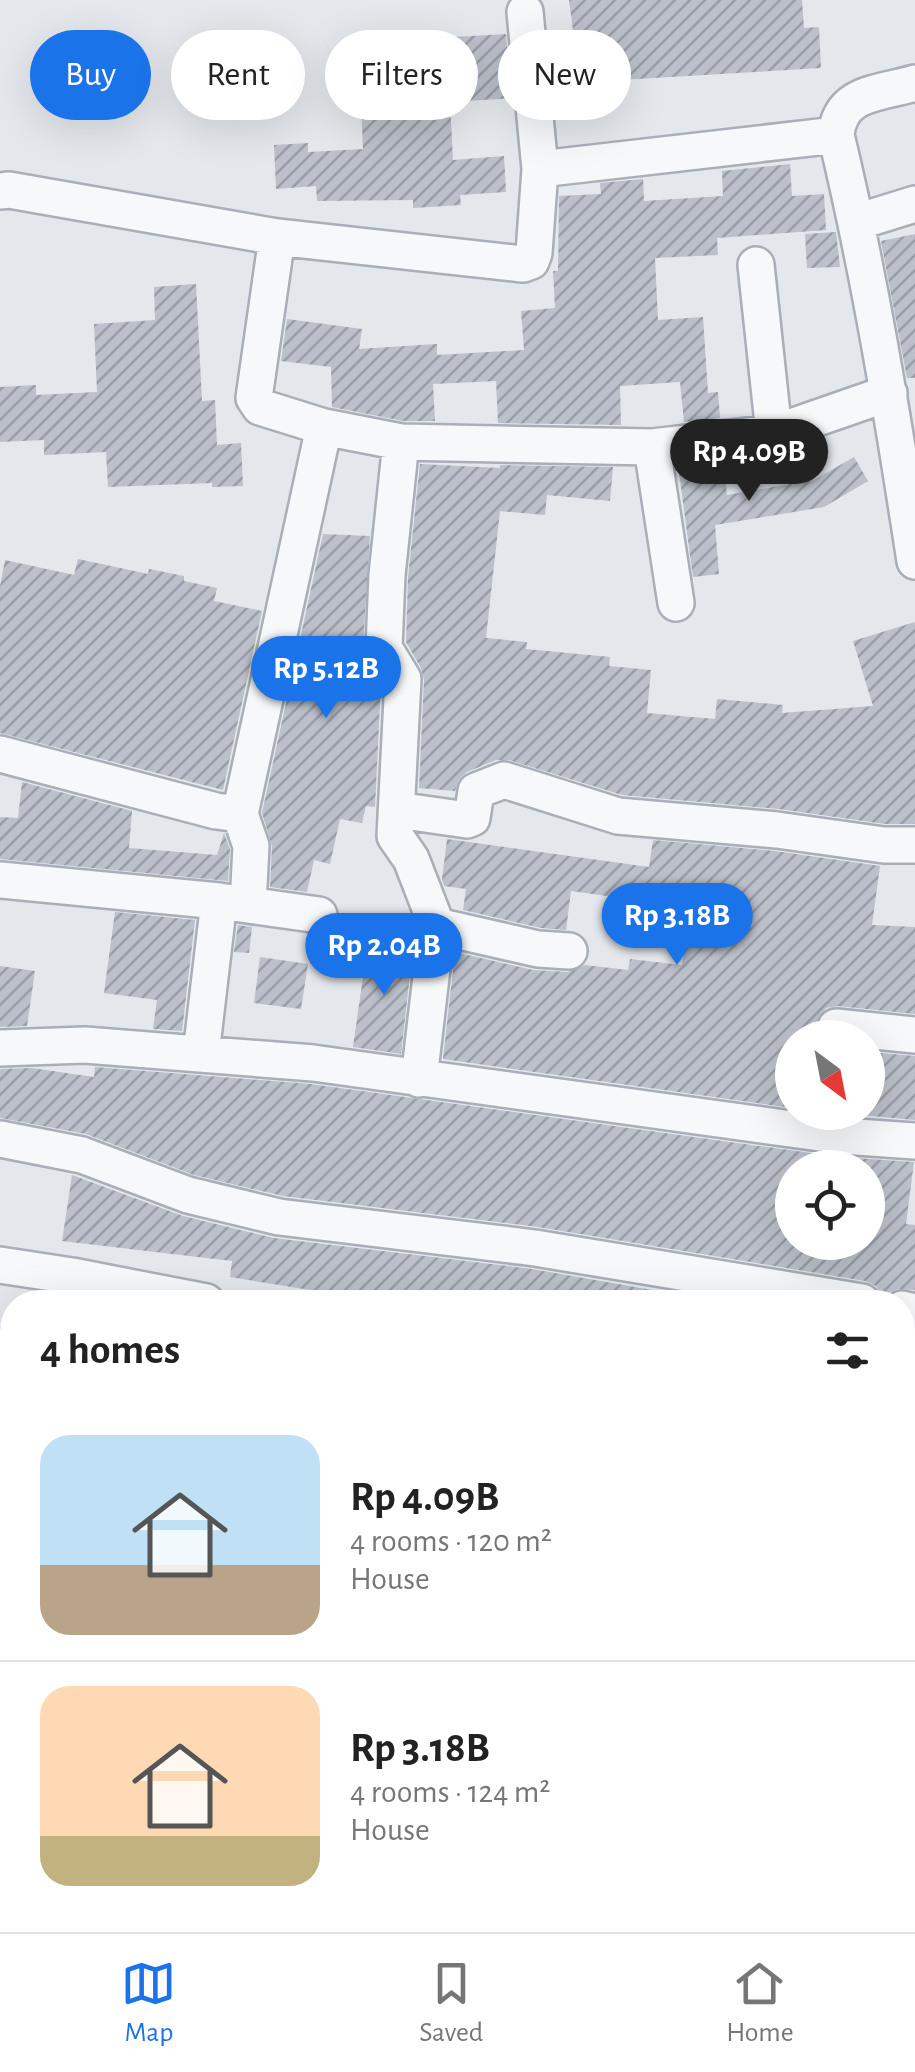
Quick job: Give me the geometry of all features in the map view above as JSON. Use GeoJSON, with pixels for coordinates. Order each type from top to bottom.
{"type":"FeatureCollection","features":[{"type":"Feature","properties":{"kind":"street"},"geometry":{"type":"LineString","coordinates":[[0,191],[277,236],[522,264],[531,261],[540,169],[524,12]]}},
{"type":"Feature","properties":{"kind":"street"},"geometry":{"type":"LineString","coordinates":[[915,85],[849,102],[838,116],[836,135],[857,222],[889,394],[915,561]]}},
{"type":"Feature","properties":{"kind":"street"},"geometry":{"type":"LineString","coordinates":[[540,169],[836,135]]}},
{"type":"Feature","properties":{"kind":"street"},"geometry":{"type":"LineString","coordinates":[[857,222],[915,204]]}},
{"type":"Feature","properties":{"kind":"street"},"geometry":{"type":"LineString","coordinates":[[277,236],[254,398],[260,407],[324,427],[401,442],[652,447],[774,433],[889,394]]}},
{"type":"Feature","properties":{"kind":"street"},"geometry":{"type":"LineString","coordinates":[[756,265],[774,433]]}},
{"type":"Feature","properties":{"kind":"street"},"geometry":{"type":"LineString","coordinates":[[202,1054],[234,903],[251,846],[240,814],[324,427]]}},
{"type":"Feature","properties":{"kind":"street"},"geometry":{"type":"LineString","coordinates":[[401,442],[386,574],[384,648],[403,680],[396,836],[411,859],[438,926],[420,1079]]}},
{"type":"Feature","properties":{"kind":"street"},"geometry":{"type":"LineString","coordinates":[[652,447],[676,603]]}},
{"type":"Feature","properties":{"kind":"street"},"geometry":{"type":"LineString","coordinates":[[0,754],[240,814]]}},
{"type":"Feature","properties":{"kind":"street"},"geometry":{"type":"LineString","coordinates":[[397,810],[468,820],[472,818],[476,791],[504,780],[618,816],[777,830],[905,848]]}},
{"type":"Feature","properties":{"kind":"street"},"geometry":{"type":"LineString","coordinates":[[0,880],[319,915]]}},
{"type":"Feature","properties":{"kind":"street"},"geometry":{"type":"LineString","coordinates":[[438,926],[538,950],[569,951]]}},
{"type":"Feature","properties":{"kind":"street"},"geometry":{"type":"LineString","coordinates":[[885,1032],[915,1035]]}},
{"type":"Feature","properties":{"kind":"street"},"geometry":{"type":"LineString","coordinates":[[0,1048],[84,1045],[313,1064],[842,1136],[915,1141]]}},
{"type":"Feature","properties":{"kind":"street"},"geometry":{"type":"LineString","coordinates":[[0,1139],[82,1155],[188,1195],[279,1217],[535,1248],[789,1290]]}},
{"type":"Feature","properties":{"kind":"street"},"geometry":{"type":"LineString","coordinates":[[0,1265],[144,1290]]}},
{"type":"Feature","properties":{"kind":"building"},"geometry":{"type":"Polygon","coordinates":[[[569,0],[802,0],[804,28],[819,27],[821,68],[631,79],[631,30],[573,30],[569,0]]]}},
{"type":"Feature","properties":{"kind":"building"},"geometry":{"type":"Polygon","coordinates":[[[498,34],[498,99],[478,100],[478,36],[498,34]]]}},
{"type":"Feature","properties":{"kind":"building"},"geometry":{"type":"Polygon","coordinates":[[[362,120],[451,120],[453,160],[504,156],[506,192],[460,195],[461,205],[413,208],[413,200],[317,201],[316,186],[276,189],[274,145],[308,143],[308,152],[363,149],[362,120]]]}},
{"type":"Feature","properties":{"kind":"building"},"geometry":{"type":"Polygon","coordinates":[[[790,164],[792,196],[824,194],[826,230],[717,238],[718,255],[655,258],[658,320],[703,317],[708,393],[718,392],[720,418],[684,422],[680,382],[620,386],[621,425],[498,423],[496,381],[433,384],[435,421],[403,421],[332,407],[331,367],[281,361],[287,319],[362,329],[359,349],[437,344],[437,355],[524,350],[521,311],[555,308],[553,271],[558,271],[559,196],[601,194],[600,183],[643,179],[644,201],[723,196],[722,171],[790,164]]]}},
{"type":"Feature","properties":{"kind":"building"},"geometry":{"type":"Polygon","coordinates":[[[836,232],[840,267],[807,268],[805,234],[836,232]]]}},
{"type":"Feature","properties":{"kind":"building"},"geometry":{"type":"Polygon","coordinates":[[[915,234],[915,378],[907,378],[881,241],[915,234]]]}},
{"type":"Feature","properties":{"kind":"building"},"geometry":{"type":"Polygon","coordinates":[[[196,284],[202,401],[215,400],[217,445],[241,443],[243,486],[212,487],[212,483],[108,487],[106,452],[44,455],[44,440],[0,442],[0,387],[36,385],[36,395],[97,392],[94,324],[155,320],[154,287],[196,284]]]}},
{"type":"Feature","properties":{"kind":"building"},"geometry":{"type":"Polygon","coordinates":[[[854,457],[868,481],[824,507],[715,525],[719,574],[693,577],[678,465],[723,460],[727,495],[814,480],[854,457]]]}},
{"type":"Feature","properties":{"kind":"building"},"geometry":{"type":"Polygon","coordinates":[[[420,464],[613,467],[610,501],[547,495],[545,515],[500,511],[486,638],[527,642],[526,649],[610,657],[609,666],[651,670],[647,713],[715,719],[717,699],[783,705],[782,713],[873,706],[853,641],[915,622],[915,824],[622,795],[509,760],[496,760],[467,772],[459,779],[455,791],[419,788],[424,680],[406,642],[408,577],[420,464]]]}},
{"type":"Feature","properties":{"kind":"building"},"geometry":{"type":"Polygon","coordinates":[[[323,534],[370,536],[363,647],[381,684],[375,807],[366,806],[362,823],[340,819],[330,864],[314,860],[307,892],[270,887],[272,846],[262,813],[323,534]]]}},
{"type":"Feature","properties":{"kind":"building"},"geometry":{"type":"Polygon","coordinates":[[[78,559],[148,574],[149,569],[184,576],[184,581],[217,588],[214,601],[262,611],[223,790],[0,733],[0,586],[5,560],[74,575],[78,559]]]}},
{"type":"Feature","properties":{"kind":"building"},"geometry":{"type":"Polygon","coordinates":[[[22,782],[132,811],[129,848],[217,855],[224,833],[230,849],[228,881],[0,859],[0,817],[18,818],[22,782]]]}},
{"type":"Feature","properties":{"kind":"building"},"geometry":{"type":"Polygon","coordinates":[[[447,839],[649,867],[653,840],[880,866],[872,925],[915,927],[915,1014],[838,1006],[826,1008],[818,1020],[775,1020],[775,1106],[443,1059],[455,952],[533,970],[568,972],[585,965],[628,970],[630,959],[682,965],[691,901],[636,894],[636,900],[571,891],[566,930],[541,928],[463,910],[466,889],[444,886],[447,839]]]}},
{"type":"Feature","properties":{"kind":"building"},"geometry":{"type":"Polygon","coordinates":[[[115,912],[195,920],[182,1031],[153,1029],[157,1000],[104,993],[115,912]]]}},
{"type":"Feature","properties":{"kind":"building"},"geometry":{"type":"Polygon","coordinates":[[[238,925],[252,927],[249,953],[234,952],[238,925]]]}},
{"type":"Feature","properties":{"kind":"building"},"geometry":{"type":"Polygon","coordinates":[[[368,942],[413,948],[401,1054],[353,1047],[368,942]]]}},
{"type":"Feature","properties":{"kind":"building"},"geometry":{"type":"Polygon","coordinates":[[[260,957],[308,964],[301,1009],[254,1003],[260,957]]]}},
{"type":"Feature","properties":{"kind":"building"},"geometry":{"type":"Polygon","coordinates":[[[0,966],[35,971],[27,1026],[0,1027],[0,966]]]}},
{"type":"Feature","properties":{"kind":"building"},"geometry":{"type":"Polygon","coordinates":[[[885,1053],[915,1056],[915,1120],[885,1117],[885,1053]]]}},
{"type":"Feature","properties":{"kind":"building"},"geometry":{"type":"Polygon","coordinates":[[[95,1067],[311,1084],[788,1150],[775,1150],[775,1260],[885,1260],[885,1160],[914,1162],[906,1224],[915,1225],[915,1290],[878,1290],[865,1281],[538,1227],[283,1196],[194,1175],[86,1134],[0,1118],[0,1069],[32,1068],[94,1077],[95,1067]]]}},
{"type":"Feature","properties":{"kind":"building"},"geometry":{"type":"Polygon","coordinates":[[[72,1175],[183,1216],[274,1238],[532,1269],[652,1290],[310,1290],[230,1277],[232,1261],[62,1241],[72,1175]]]}}]}
